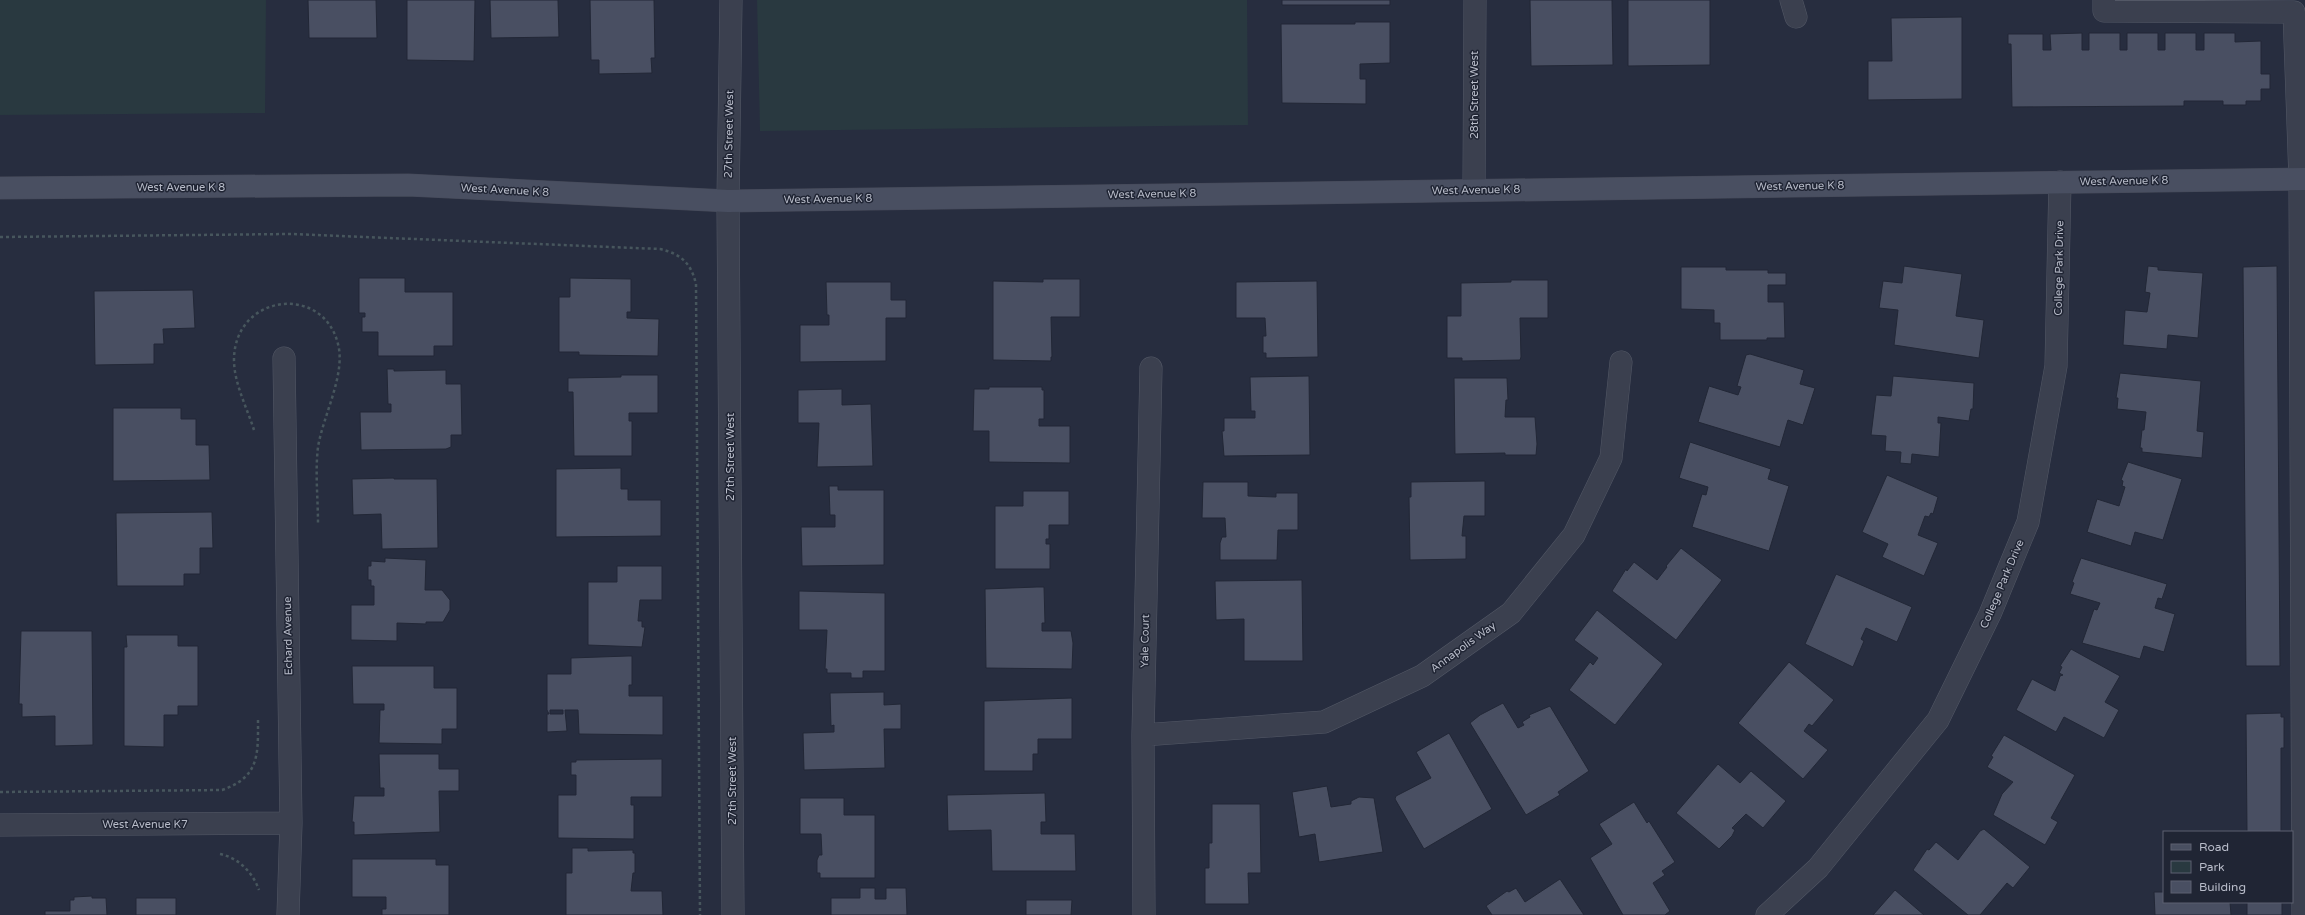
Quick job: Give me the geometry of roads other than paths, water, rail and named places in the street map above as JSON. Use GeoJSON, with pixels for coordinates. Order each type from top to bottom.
{"type":"FeatureCollection","features":[{"type":"Feature","properties":{"kind":"street","name":"27th Street West"},"geometry":{"type":"LineString","coordinates":[[731,0],[728,201],[733,915]]}},
{"type":"Feature","properties":{"kind":"street","name":"28th Street West"},"geometry":{"type":"LineString","coordinates":[[1474,190],[1475,0]]}},
{"type":"Feature","properties":{"kind":"street"},"geometry":{"type":"LineString","coordinates":[[2104,0],[2104,10],[2297,8],[2302,179],[2303,915]]}},
{"type":"Feature","properties":{"kind":"street","name":"West Avenue K 8"},"geometry":{"type":"LineString","coordinates":[[0,188],[408,185],[728,201],[2302,179]]}},
{"type":"Feature","properties":{"kind":"street","name":"College Park Drive"},"geometry":{"type":"LineString","coordinates":[[1767,915],[1818,868],[1938,720],[1990,614],[2028,522],[2056,366],[2060,182]]}},
{"type":"Feature","properties":{"kind":"street","name":"Echard Avenue"},"geometry":{"type":"LineString","coordinates":[[284,358],[291,823],[288,915]]}},
{"type":"Feature","properties":{"kind":"street","name":"Annapolis Way"},"geometry":{"type":"LineString","coordinates":[[1144,735],[1324,722],[1422,676],[1511,613],[1574,535],[1611,458],[1621,362]]}},
{"type":"Feature","properties":{"kind":"street","name":"Yale Court"},"geometry":{"type":"LineString","coordinates":[[1144,915],[1144,735],[1151,368]]}},
{"type":"Feature","properties":{"kind":"street","name":"West Avenue K7"},"geometry":{"type":"LineString","coordinates":[[0,825],[291,823]]}}]}
